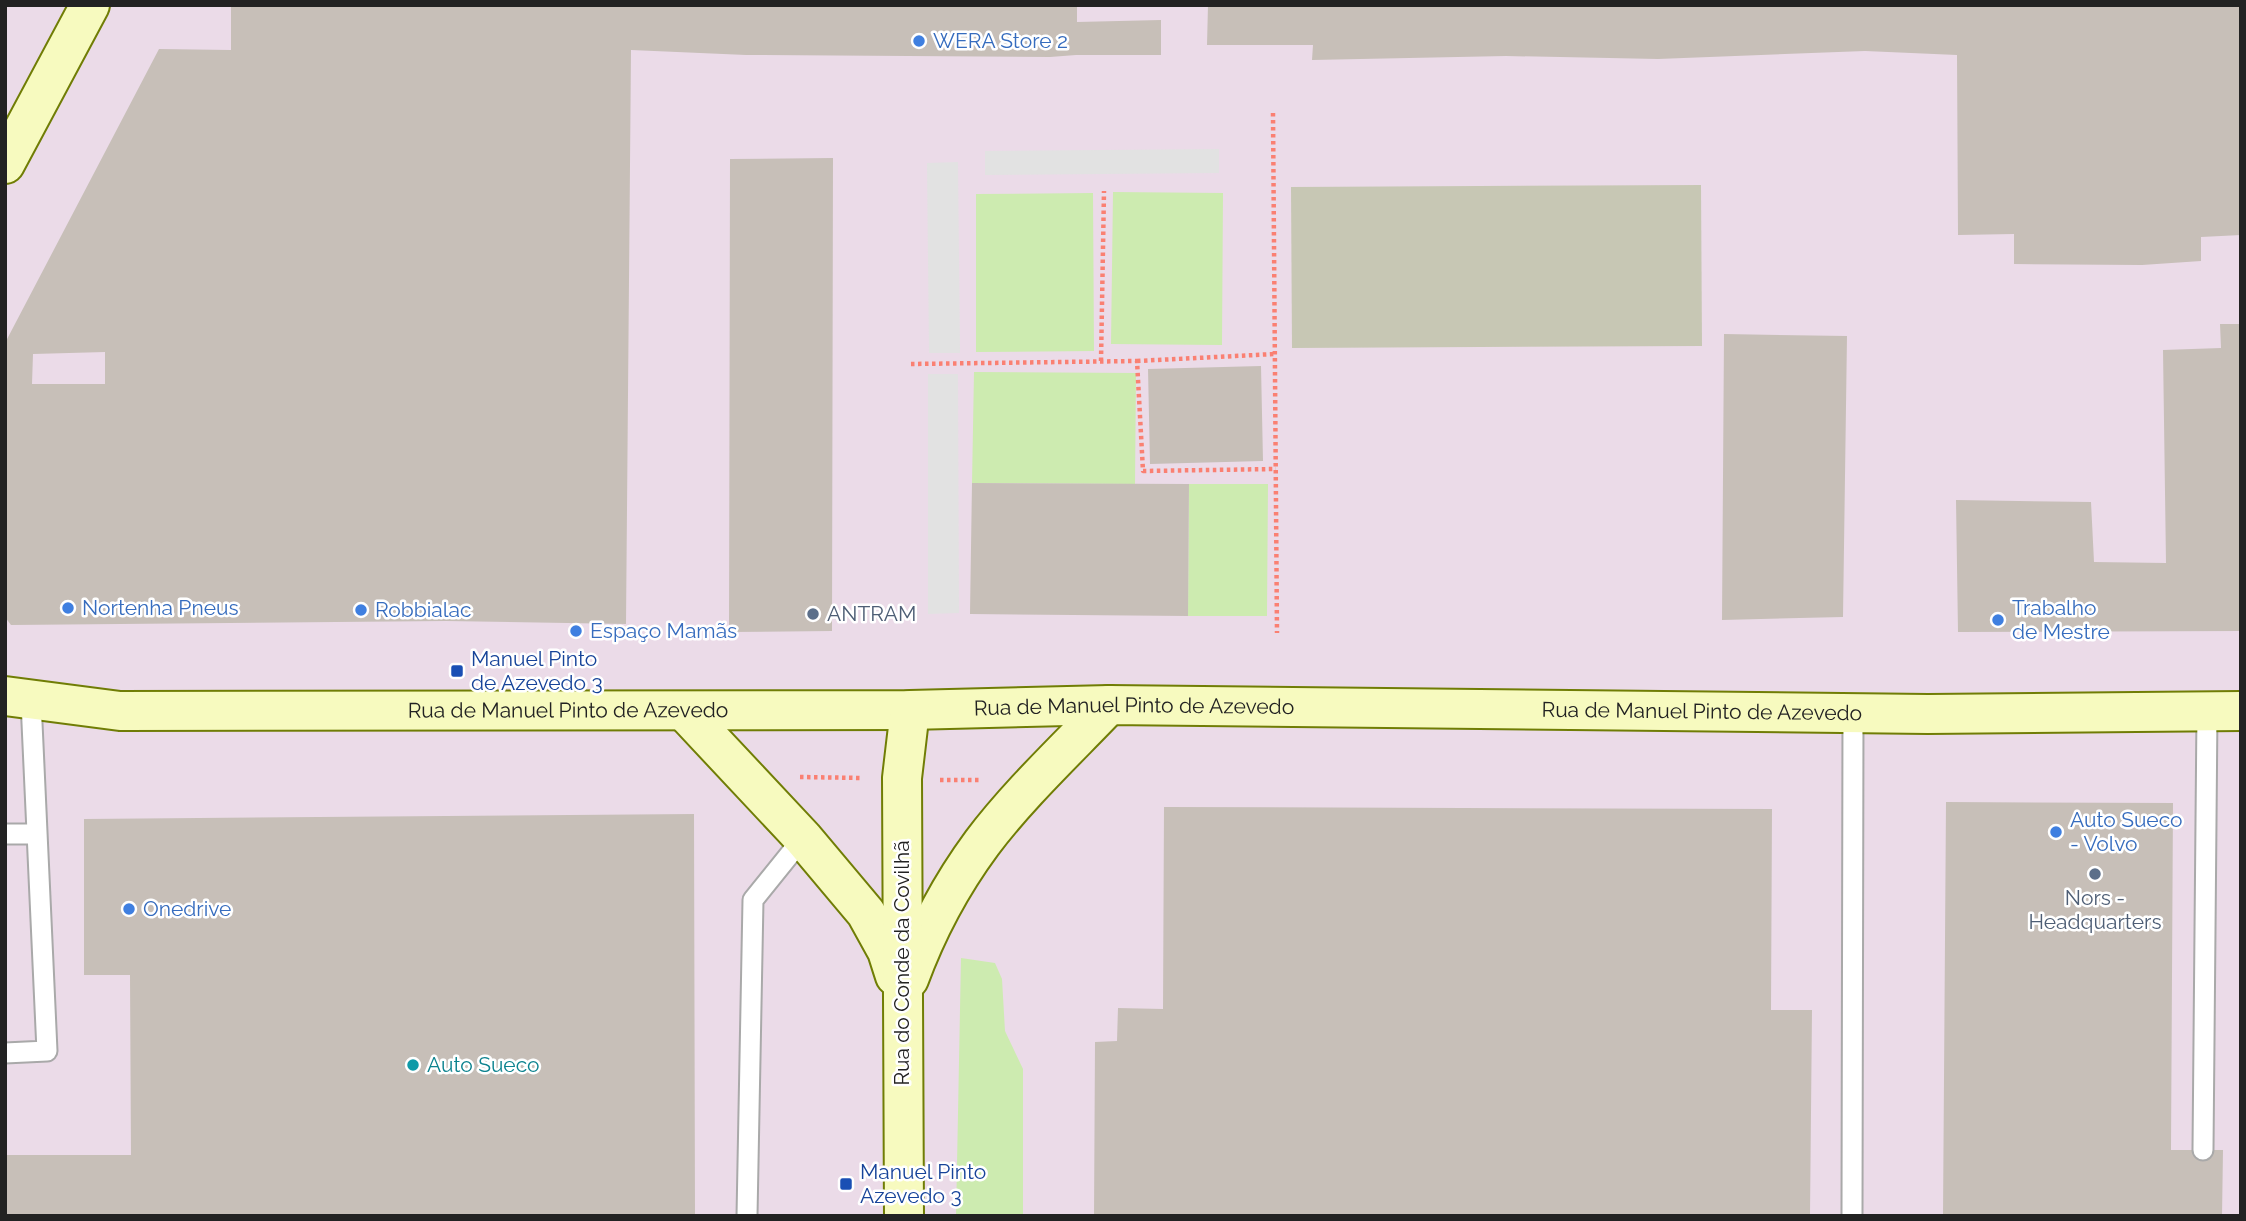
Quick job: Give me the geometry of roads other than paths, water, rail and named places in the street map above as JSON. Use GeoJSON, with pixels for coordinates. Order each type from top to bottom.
{"type":"FeatureCollection","features":[{"type":"Feature","properties":{"kind":"main road"},"geometry":{"type":"LineString","coordinates":[[5,164],[90,5]]}},
{"type":"Feature","properties":{"kind":"main road","name":"Rua de Manuel Pinto de Azevedo"},"geometry":{"type":"LineString","coordinates":[[12,699],[120,711],[910,710],[1109,705],[1853,713],[2224,712]]}},
{"type":"Feature","properties":{"kind":"main road"},"geometry":{"type":"LineString","coordinates":[[902,998],[928,930],[944,900],[983,842],[1036,781],[1109,705]]}},
{"type":"Feature","properties":{"kind":"main road","name":"Rua do Conde da Covilhã"},"geometry":{"type":"LineString","coordinates":[[904,1216],[902,778],[910,710]]}},
{"type":"Feature","properties":{"kind":"main road"},"geometry":{"type":"LineString","coordinates":[[684,711],[803,838],[866,913],[887,951],[902,998]]}},
{"type":"Feature","properties":{"kind":"lane"},"geometry":{"type":"LineString","coordinates":[[5,1053],[47,1051],[37,834],[12,699]]}},
{"type":"Feature","properties":{"kind":"lane"},"geometry":{"type":"LineString","coordinates":[[2203,1150],[2224,712]]}},
{"type":"Feature","properties":{"kind":"lane"},"geometry":{"type":"LineString","coordinates":[[1852,1216],[1853,713]]}},
{"type":"Feature","properties":{"kind":"lane"},"geometry":{"type":"LineString","coordinates":[[5,834],[37,834]]}},
{"type":"Feature","properties":{"kind":"lane"},"geometry":{"type":"LineString","coordinates":[[747,1216],[752,900],[803,838]]}},
{"type":"Feature","properties":{"kind":"place","name":"WERA Store 2"},"geometry":{"type":"Point","coordinates":[919,41]}},
{"type":"Feature","properties":{"kind":"place","name":"Nortenha Pneus"},"geometry":{"type":"Point","coordinates":[68,608]}},
{"type":"Feature","properties":{"kind":"place","name":"Robbialac"},"geometry":{"type":"Point","coordinates":[361,610]}},
{"type":"Feature","properties":{"kind":"place","name":"ANTRAM"},"geometry":{"type":"Point","coordinates":[813,614]}},
{"type":"Feature","properties":{"kind":"place","name":"Trabalho de Mestre"},"geometry":{"type":"Point","coordinates":[1998,620]}},
{"type":"Feature","properties":{"kind":"place","name":"Espaço Mamãs"},"geometry":{"type":"Point","coordinates":[576,631]}},
{"type":"Feature","properties":{"kind":"place","name":"Manuel Pinto de Azevedo 3"},"geometry":{"type":"Point","coordinates":[457,671]}},
{"type":"Feature","properties":{"kind":"place","name":"Auto Sueco - Volvo"},"geometry":{"type":"Point","coordinates":[2056,832]}},
{"type":"Feature","properties":{"kind":"place","name":"Nors - Headquarters"},"geometry":{"type":"Point","coordinates":[2095,874]}},
{"type":"Feature","properties":{"kind":"place","name":"Onedrive"},"geometry":{"type":"Point","coordinates":[129,909]}},
{"type":"Feature","properties":{"kind":"place","name":"Auto Sueco"},"geometry":{"type":"Point","coordinates":[413,1065]}},
{"type":"Feature","properties":{"kind":"place","name":"Manuel Pinto Azevedo 3"},"geometry":{"type":"Point","coordinates":[846,1184]}}]}
